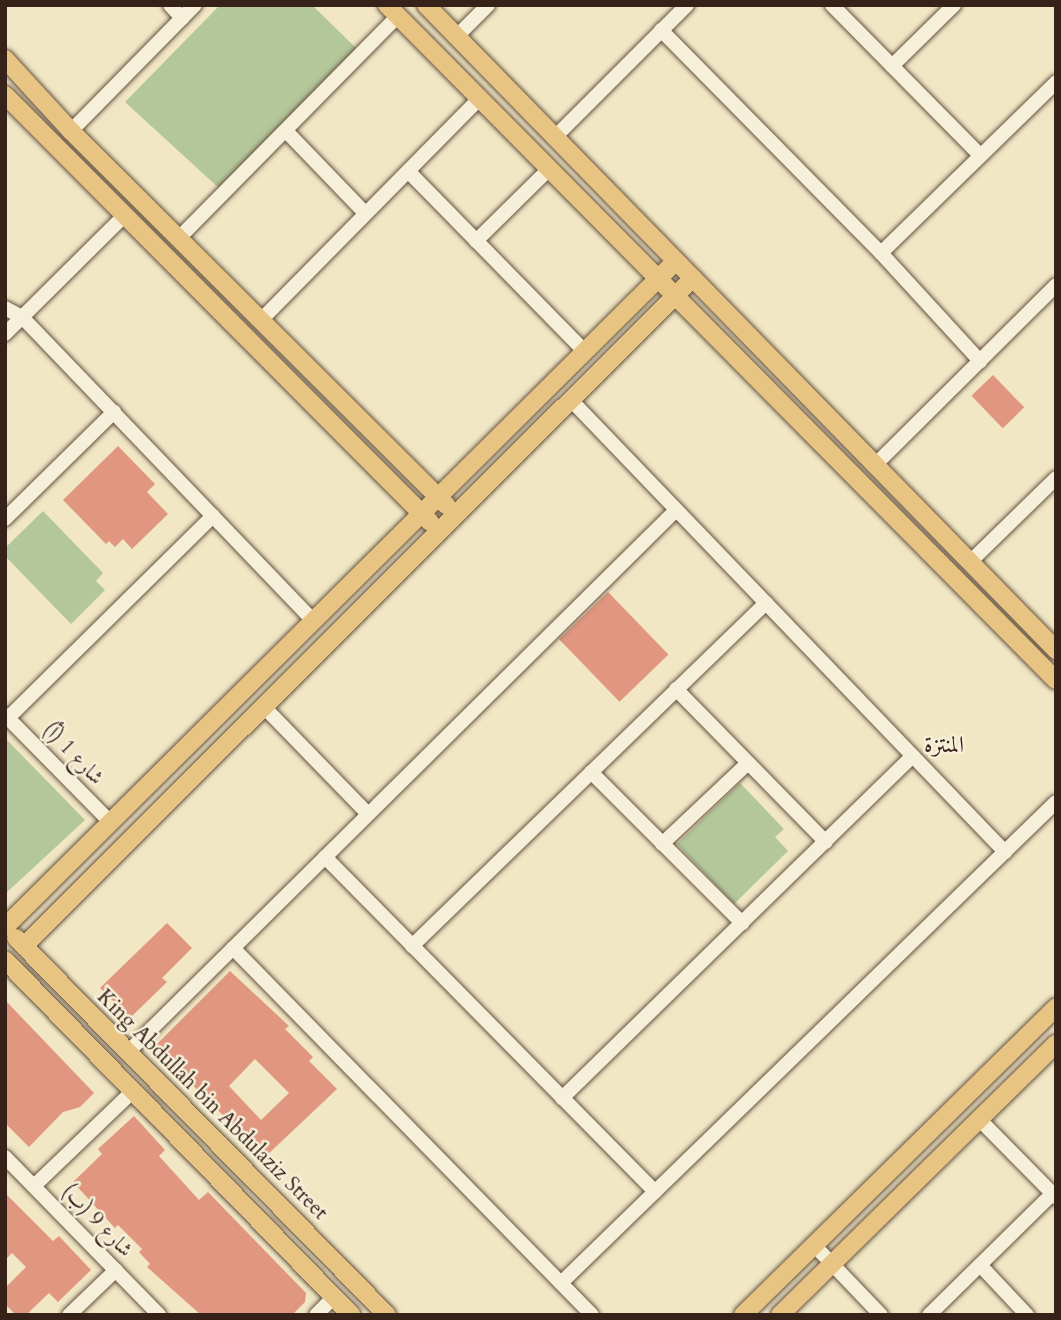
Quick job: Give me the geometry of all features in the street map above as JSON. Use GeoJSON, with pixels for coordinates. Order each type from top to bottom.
{"type":"FeatureCollection","features":[{"type":"Feature","properties":{"kind":"main road"},"geometry":{"type":"LineString","coordinates":[[426,5],[1056,650]]}},
{"type":"Feature","properties":{"kind":"main road"},"geometry":{"type":"LineString","coordinates":[[393,11],[1056,680]]}},
{"type":"Feature","properties":{"kind":"main road"},"geometry":{"type":"LineString","coordinates":[[5,60],[178,239],[262,318],[456,515]]}},
{"type":"Feature","properties":{"kind":"main road"},"geometry":{"type":"LineString","coordinates":[[5,95],[439,532]]}},
{"type":"Feature","properties":{"kind":"main road"},"geometry":{"type":"LineString","coordinates":[[5,927],[676,261]]}},
{"type":"Feature","properties":{"kind":"main road"},"geometry":{"type":"LineString","coordinates":[[24,946],[693,278]]}},
{"type":"Feature","properties":{"kind":"main road","name":"King Abdullah bin Abdulaziz Street"},"geometry":{"type":"LineString","coordinates":[[5,927],[387,1315]]}},
{"type":"Feature","properties":{"kind":"main road"},"geometry":{"type":"LineString","coordinates":[[5,960],[347,1313]]}},
{"type":"Feature","properties":{"kind":"main road"},"geometry":{"type":"LineString","coordinates":[[743,1315],[1056,1007]]}},
{"type":"Feature","properties":{"kind":"main road"},"geometry":{"type":"LineString","coordinates":[[780,1315],[979,1119],[1054,1050]]}},
{"type":"Feature","properties":{"kind":"street"},"geometry":{"type":"LineString","coordinates":[[170,5],[182,18]]}},
{"type":"Feature","properties":{"kind":"street"},"geometry":{"type":"LineString","coordinates":[[71,131],[195,5]]}},
{"type":"Feature","properties":{"kind":"street"},"geometry":{"type":"LineString","coordinates":[[457,36],[488,5]]}},
{"type":"Feature","properties":{"kind":"street"},"geometry":{"type":"LineString","coordinates":[[555,137],[687,5]]}},
{"type":"Feature","properties":{"kind":"street"},"geometry":{"type":"LineString","coordinates":[[832,5],[981,155]]}},
{"type":"Feature","properties":{"kind":"street"},"geometry":{"type":"LineString","coordinates":[[892,66],[954,5]]}},
{"type":"Feature","properties":{"kind":"street"},"geometry":{"type":"LineString","coordinates":[[178,239],[286,131],[393,11]]}},
{"type":"Feature","properties":{"kind":"street"},"geometry":{"type":"LineString","coordinates":[[661,30],[881,253],[980,361]]}},
{"type":"Feature","properties":{"kind":"street"},"geometry":{"type":"LineString","coordinates":[[881,253],[1056,82]]}},
{"type":"Feature","properties":{"kind":"street"},"geometry":{"type":"LineString","coordinates":[[262,318],[480,98]]}},
{"type":"Feature","properties":{"kind":"street"},"geometry":{"type":"LineString","coordinates":[[286,131],[365,213]]}},
{"type":"Feature","properties":{"kind":"street"},"geometry":{"type":"LineString","coordinates":[[476,241],[550,168]]}},
{"type":"Feature","properties":{"kind":"street"},"geometry":{"type":"LineString","coordinates":[[408,171],[584,352]]}},
{"type":"Feature","properties":{"kind":"street"},"geometry":{"type":"LineString","coordinates":[[5,334],[125,215]]}},
{"type":"Feature","properties":{"kind":"street"},"geometry":{"type":"LineString","coordinates":[[875,464],[1056,285]]}},
{"type":"Feature","properties":{"kind":"street"},"geometry":{"type":"LineString","coordinates":[[5,308],[22,317],[314,621]]}},
{"type":"Feature","properties":{"kind":"street"},"geometry":{"type":"LineString","coordinates":[[571,400],[1005,852]]}},
{"type":"Feature","properties":{"kind":"street"},"geometry":{"type":"LineString","coordinates":[[5,519],[114,412]]}},
{"type":"Feature","properties":{"kind":"street"},"geometry":{"type":"LineString","coordinates":[[970,562],[1056,478]]}},
{"type":"Feature","properties":{"kind":"street"},"geometry":{"type":"LineString","coordinates":[[128,1052],[676,510]]}},
{"type":"Feature","properties":{"kind":"street"},"geometry":{"type":"LineString","coordinates":[[7,717],[213,516]]}},
{"type":"Feature","properties":{"kind":"street"},"geometry":{"type":"LineString","coordinates":[[412,946],[766,603]]}},
{"type":"Feature","properties":{"kind":"street"},"geometry":{"type":"LineString","coordinates":[[676,689],[826,842]]}},
{"type":"Feature","properties":{"kind":"street"},"geometry":{"type":"LineString","coordinates":[[264,707],[368,814]]}},
{"type":"Feature","properties":{"kind":"street","name":"شارع 1 (أ)"},"geometry":{"type":"LineString","coordinates":[[7,717],[111,823]]}},
{"type":"Feature","properties":{"kind":"street"},"geometry":{"type":"LineString","coordinates":[[562,1098],[913,757]]}},
{"type":"Feature","properties":{"kind":"street"},"geometry":{"type":"LineString","coordinates":[[662,844],[748,763]]}},
{"type":"Feature","properties":{"kind":"street"},"geometry":{"type":"LineString","coordinates":[[591,772],[742,923]]}},
{"type":"Feature","properties":{"kind":"street"},"geometry":{"type":"LineString","coordinates":[[561,1283],[1056,802]]}},
{"type":"Feature","properties":{"kind":"street"},"geometry":{"type":"LineString","coordinates":[[325,857],[655,1192]]}},
{"type":"Feature","properties":{"kind":"street"},"geometry":{"type":"LineString","coordinates":[[233,948],[592,1315]]}},
{"type":"Feature","properties":{"kind":"street"},"geometry":{"type":"LineString","coordinates":[[34,1186],[133,1091]]}},
{"type":"Feature","properties":{"kind":"street"},"geometry":{"type":"LineString","coordinates":[[929,1315],[1054,1195],[979,1119]]}},
{"type":"Feature","properties":{"kind":"street","name":"شارع 9 (ب)"},"geometry":{"type":"LineString","coordinates":[[5,1157],[159,1315]]}},
{"type":"Feature","properties":{"kind":"street"},"geometry":{"type":"LineString","coordinates":[[814,1245],[881,1315]]}},
{"type":"Feature","properties":{"kind":"street"},"geometry":{"type":"LineString","coordinates":[[979,1265],[1027,1315]]}},
{"type":"Feature","properties":{"kind":"street"},"geometry":{"type":"LineString","coordinates":[[69,1315],[116,1270]]}},
{"type":"Feature","properties":{"kind":"street"},"geometry":{"type":"LineString","coordinates":[[316,1315],[334,1297]]}},
{"type":"Feature","properties":{"kind":"green space"},"geometry":{"type":"Polygon","coordinates":[[[220,5],[312,5],[358,50],[221,190],[125,102],[220,5]]]}},
{"type":"Feature","properties":{"kind":"green space"},"geometry":{"type":"Polygon","coordinates":[[[43,511],[103,573],[96,581],[105,590],[71,624],[5,556],[5,548],[43,511]]]}},
{"type":"Feature","properties":{"kind":"green space"},"geometry":{"type":"Polygon","coordinates":[[[5,738],[85,820],[5,894],[5,738]]]}},
{"type":"Feature","properties":{"kind":"green space"},"geometry":{"type":"Polygon","coordinates":[[[740,783],[784,829],[775,837],[788,851],[734,904],[677,844],[740,783]]]}},
{"type":"Feature","properties":{"kind":"building"},"geometry":{"type":"Polygon","coordinates":[[[993,375],[1024,407],[1003,428],[971,396],[993,375]]]}},
{"type":"Feature","properties":{"kind":"building"},"geometry":{"type":"Polygon","coordinates":[[[118,446],[155,484],[147,492],[168,514],[132,549],[123,539],[115,547],[109,541],[106,544],[63,500],[118,446]]]}},
{"type":"Feature","properties":{"kind":"building"},"geometry":{"type":"Polygon","coordinates":[[[608,592],[668,655],[620,702],[559,639],[608,592]]]}},
{"type":"Feature","properties":{"kind":"building"},"geometry":{"type":"Polygon","coordinates":[[[167,923],[192,948],[162,978],[167,982],[130,1018],[100,988],[167,923]]]}},
{"type":"Feature","properties":{"kind":"building"},"geometry":{"type":"Polygon","coordinates":[[[230,971],[289,1026],[285,1029],[313,1057],[309,1061],[337,1089],[265,1157],[154,1047],[230,971]],[[255,1059],[229,1086],[261,1120],[289,1093],[255,1059]]]}},
{"type":"Feature","properties":{"kind":"building"},"geometry":{"type":"Polygon","coordinates":[[[5,1000],[94,1093],[80,1107],[63,1112],[29,1147],[5,1123],[5,1000]]]}},
{"type":"Feature","properties":{"kind":"building"},"geometry":{"type":"Polygon","coordinates":[[[134,1116],[165,1150],[159,1156],[199,1200],[208,1192],[306,1293],[305,1302],[292,1315],[201,1315],[147,1267],[150,1264],[139,1252],[142,1249],[118,1225],[115,1228],[73,1182],[102,1154],[98,1149],[134,1116]]]}},
{"type":"Feature","properties":{"kind":"building"},"geometry":{"type":"Polygon","coordinates":[[[5,1193],[53,1241],[59,1236],[91,1270],[58,1302],[49,1293],[26,1315],[16,1315],[5,1304],[5,1288],[26,1267],[12,1253],[5,1260],[5,1193]]]}},
{"type":"Feature","properties":{"kind":"district","name":"المنتزة"},"geometry":{"type":"Point","coordinates":[944,745]}}]}
